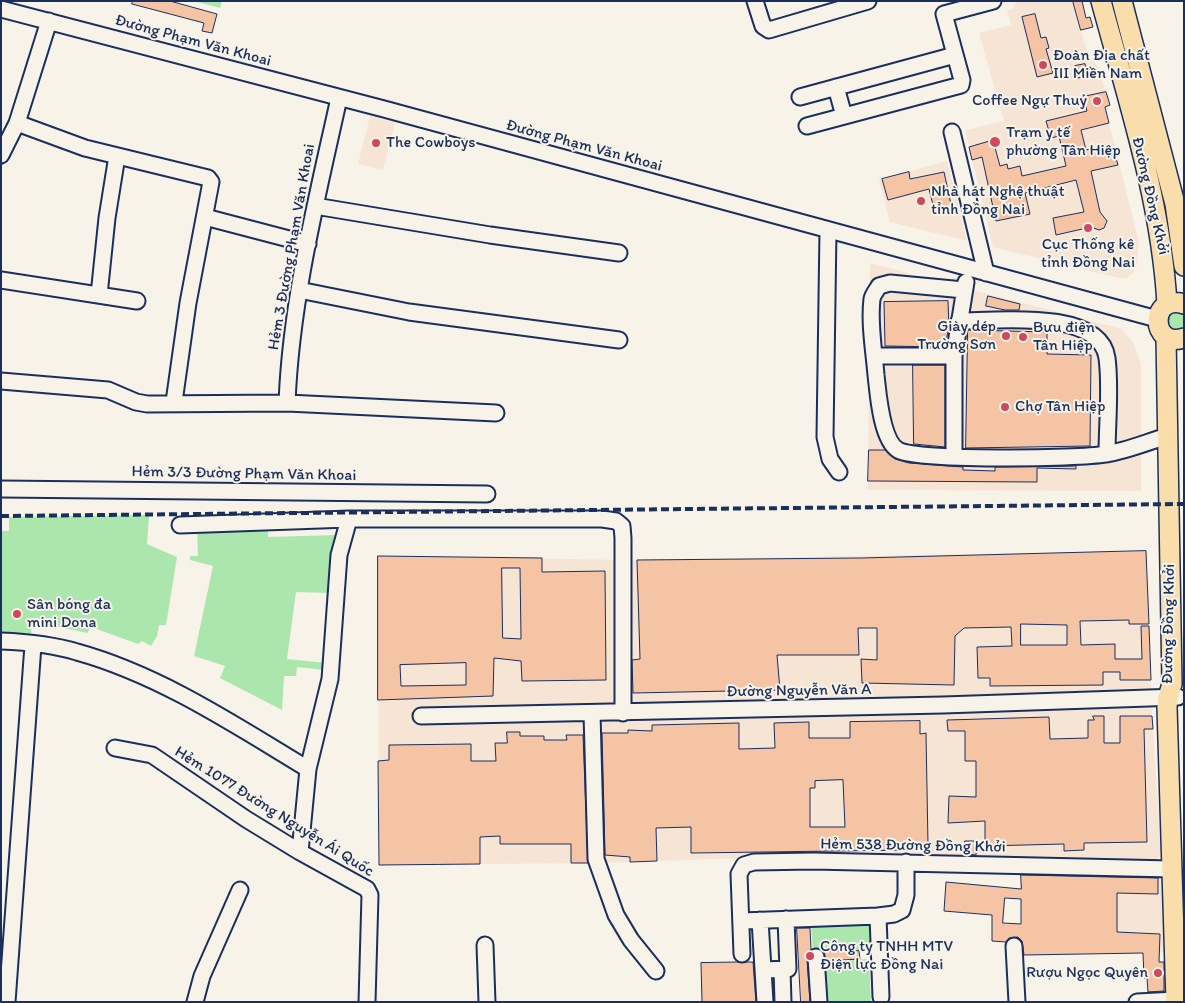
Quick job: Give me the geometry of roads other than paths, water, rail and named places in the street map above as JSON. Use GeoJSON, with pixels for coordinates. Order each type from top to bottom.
{"type":"FeatureCollection","features":[{"type":"Feature","properties":{"kind":"main road","name":"Đường Đồng Khởi"},"geometry":{"type":"LineString","coordinates":[[1101,1],[1152,191],[1164,255],[1170,309]]}},
{"type":"Feature","properties":{"kind":"main road","name":"Đường Đồng Khởi"},"geometry":{"type":"LineString","coordinates":[[1122,1],[1180,214],[1184,266]]}},
{"type":"Feature","properties":{"kind":"main road"},"geometry":{"type":"LineString","coordinates":[[1170,309],[1158,327],[1178,338],[1184,355]]}},
{"type":"Feature","properties":{"kind":"main road","name":"Đường Đồng Khởi"},"geometry":{"type":"LineString","coordinates":[[1178,338],[1168,436],[1176,500],[1172,692],[1178,863]]}},
{"type":"Feature","properties":{"kind":"main road"},"geometry":{"type":"LineString","coordinates":[[1169,1001],[1178,863]]}},
{"type":"Feature","properties":{"kind":"street"},"geometry":{"type":"LineString","coordinates":[[755,1],[763,26],[770,30],[868,1]]}},
{"type":"Feature","properties":{"kind":"street"},"geometry":{"type":"LineString","coordinates":[[807,126],[961,85],[962,80],[944,14],[993,1]]}},
{"type":"Feature","properties":{"kind":"street","name":"Đường Phạm Văn Khoai"},"geometry":{"type":"LineString","coordinates":[[1,9],[339,98],[986,273],[1170,309]]}},
{"type":"Feature","properties":{"kind":"street"},"geometry":{"type":"LineString","coordinates":[[1,155],[17,123],[49,21]]}},
{"type":"Feature","properties":{"kind":"street"},"geometry":{"type":"LineString","coordinates":[[800,96],[955,55]]}},
{"type":"Feature","properties":{"kind":"street"},"geometry":{"type":"LineString","coordinates":[[836,87],[844,116]]}},
{"type":"Feature","properties":{"kind":"street","name":"Hẻm 3 Đường Phạm Văn Khoai"},"geometry":{"type":"LineString","coordinates":[[287,403],[288,370],[300,290],[339,98]]}},
{"type":"Feature","properties":{"kind":"street"},"geometry":{"type":"LineString","coordinates":[[17,123],[85,148],[208,178],[212,182],[188,303],[174,402]]}},
{"type":"Feature","properties":{"kind":"street"},"geometry":{"type":"LineString","coordinates":[[952,132],[986,273]]}},
{"type":"Feature","properties":{"kind":"street"},"geometry":{"type":"LineString","coordinates":[[99,295],[107,218],[117,156]]}},
{"type":"Feature","properties":{"kind":"street"},"geometry":{"type":"LineString","coordinates":[[316,206],[490,236],[619,253]]}},
{"type":"Feature","properties":{"kind":"street"},"geometry":{"type":"LineString","coordinates":[[205,217],[308,244]]}},
{"type":"Feature","properties":{"kind":"street"},"geometry":{"type":"LineString","coordinates":[[828,230],[825,437],[830,459],[839,472]]}},
{"type":"Feature","properties":{"kind":"street"},"geometry":{"type":"LineString","coordinates":[[954,457],[954,356],[968,268]]}},
{"type":"Feature","properties":{"kind":"street"},"geometry":{"type":"LineString","coordinates":[[1,280],[137,301]]}},
{"type":"Feature","properties":{"kind":"street"},"geometry":{"type":"LineString","coordinates":[[964,290],[890,283],[879,286],[872,297],[874,356],[879,404],[890,441],[897,449],[911,454],[954,457],[1107,454],[1168,436]]}},
{"type":"Feature","properties":{"kind":"street"},"geometry":{"type":"LineString","coordinates":[[300,290],[409,312],[619,340]]}},
{"type":"Feature","properties":{"kind":"street"},"geometry":{"type":"LineString","coordinates":[[959,321],[1048,321],[1075,326],[1096,336],[1107,356],[1107,454]]}},
{"type":"Feature","properties":{"kind":"street"},"geometry":{"type":"LineString","coordinates":[[874,356],[954,356]]}},
{"type":"Feature","properties":{"kind":"street"},"geometry":{"type":"LineString","coordinates":[[1,381],[108,390],[136,402],[147,404],[174,402],[287,403],[496,412]]}},
{"type":"Feature","properties":{"kind":"street","name":"Hẻm 3/3 Đường Phạm Văn Khoai"},"geometry":{"type":"LineString","coordinates":[[1,489],[487,494]]}},
{"type":"Feature","properties":{"kind":"street"},"geometry":{"type":"LineString","coordinates":[[300,852],[308,769],[330,680],[340,555],[349,519]]}},
{"type":"Feature","properties":{"kind":"street"},"geometry":{"type":"LineString","coordinates":[[180,525],[349,519],[602,519],[616,521],[622,526],[624,538],[623,713]]}},
{"type":"Feature","properties":{"kind":"street"},"geometry":{"type":"LineString","coordinates":[[1,641],[75,651],[110,662],[156,683],[223,718],[308,769]]}},
{"type":"Feature","properties":{"kind":"street"},"geometry":{"type":"LineString","coordinates":[[7,1002],[34,645]]}},
{"type":"Feature","properties":{"kind":"street","name":"Đường Nguyễn Văn A"},"geometry":{"type":"LineString","coordinates":[[421,716],[952,705],[1172,692]]}},
{"type":"Feature","properties":{"kind":"street"},"geometry":{"type":"LineString","coordinates":[[592,713],[596,859],[616,915],[631,940],[656,971]]}},
{"type":"Feature","properties":{"kind":"street","name":"Hẻm 1077 Đường Nguyễn Ái Quốc"},"geometry":{"type":"LineString","coordinates":[[115,748],[152,755],[300,852],[367,889],[370,895],[367,1002]]}},
{"type":"Feature","properties":{"kind":"street","name":"Hẻm 538 Đường Đồng Khởi"},"geometry":{"type":"LineString","coordinates":[[742,954],[739,874],[744,865],[754,862],[1178,863]]}},
{"type":"Feature","properties":{"kind":"street"},"geometry":{"type":"LineString","coordinates":[[741,921],[894,914],[902,910],[906,895],[906,862]]}},
{"type":"Feature","properties":{"kind":"street"},"geometry":{"type":"LineString","coordinates":[[195,1002],[202,976],[240,890]]}},
{"type":"Feature","properties":{"kind":"street"},"geometry":{"type":"LineString","coordinates":[[878,916],[881,997]]}},
{"type":"Feature","properties":{"kind":"street"},"geometry":{"type":"LineString","coordinates":[[763,970],[788,969],[786,919]]}},
{"type":"Feature","properties":{"kind":"street"},"geometry":{"type":"LineString","coordinates":[[760,920],[765,1002]]}},
{"type":"Feature","properties":{"kind":"street"},"geometry":{"type":"LineString","coordinates":[[485,945],[487,1002]]}},
{"type":"Feature","properties":{"kind":"street"},"geometry":{"type":"LineString","coordinates":[[1014,946],[1016,1002]]}},
{"type":"Feature","properties":{"kind":"street"},"geometry":{"type":"LineString","coordinates":[[816,957],[818,1002]]}},
{"type":"Feature","properties":{"kind":"street"},"geometry":{"type":"LineString","coordinates":[[782,969],[784,1002]]}},
{"type":"Feature","properties":{"kind":"street"},"geometry":{"type":"LineString","coordinates":[[1137,1002],[1169,1001]]}},
{"type":"Feature","properties":{"kind":"railway"},"geometry":{"type":"LineString","coordinates":[[1,516],[1184,504]]}},
{"type":"Feature","properties":{"kind":"place","name":"Đoàn Địa chất III Miền Nam"},"geometry":{"type":"Point","coordinates":[1043,65]}},
{"type":"Feature","properties":{"kind":"place","name":"Coffee Ngự Thuỷ"},"geometry":{"type":"Point","coordinates":[1097,101]}},
{"type":"Feature","properties":{"kind":"place","name":"Trạm y tế phường Tân Hiệp"},"geometry":{"type":"Point","coordinates":[995,142]}},
{"type":"Feature","properties":{"kind":"place","name":"The Cowboys"},"geometry":{"type":"Point","coordinates":[376,143]}},
{"type":"Feature","properties":{"kind":"place","name":"Nhà hát Nghệ thuật tỉnh Đồng Nai"},"geometry":{"type":"Point","coordinates":[921,201]}},
{"type":"Feature","properties":{"kind":"place","name":"Cục Thống kê tỉnh Đồng Nai"},"geometry":{"type":"Point","coordinates":[1088,228]}},
{"type":"Feature","properties":{"kind":"place","name":"Giày dép Trường Sơn"},"geometry":{"type":"Point","coordinates":[1006,336]}},
{"type":"Feature","properties":{"kind":"place","name":"Bưu điện Tân Hiệp"},"geometry":{"type":"Point","coordinates":[1023,337]}},
{"type":"Feature","properties":{"kind":"place","name":"Chợ Tân Hiệp"},"geometry":{"type":"Point","coordinates":[1005,407]}},
{"type":"Feature","properties":{"kind":"place","name":"Sân bóng đa mini Dona"},"geometry":{"type":"Point","coordinates":[17,614]}},
{"type":"Feature","properties":{"kind":"place","name":"Công ty TNHH MTV Điện lực Đồng Nai"},"geometry":{"type":"Point","coordinates":[810,956]}},
{"type":"Feature","properties":{"kind":"place","name":"Rượu Ngọc Quyên"},"geometry":{"type":"Point","coordinates":[1158,973]}}]}
